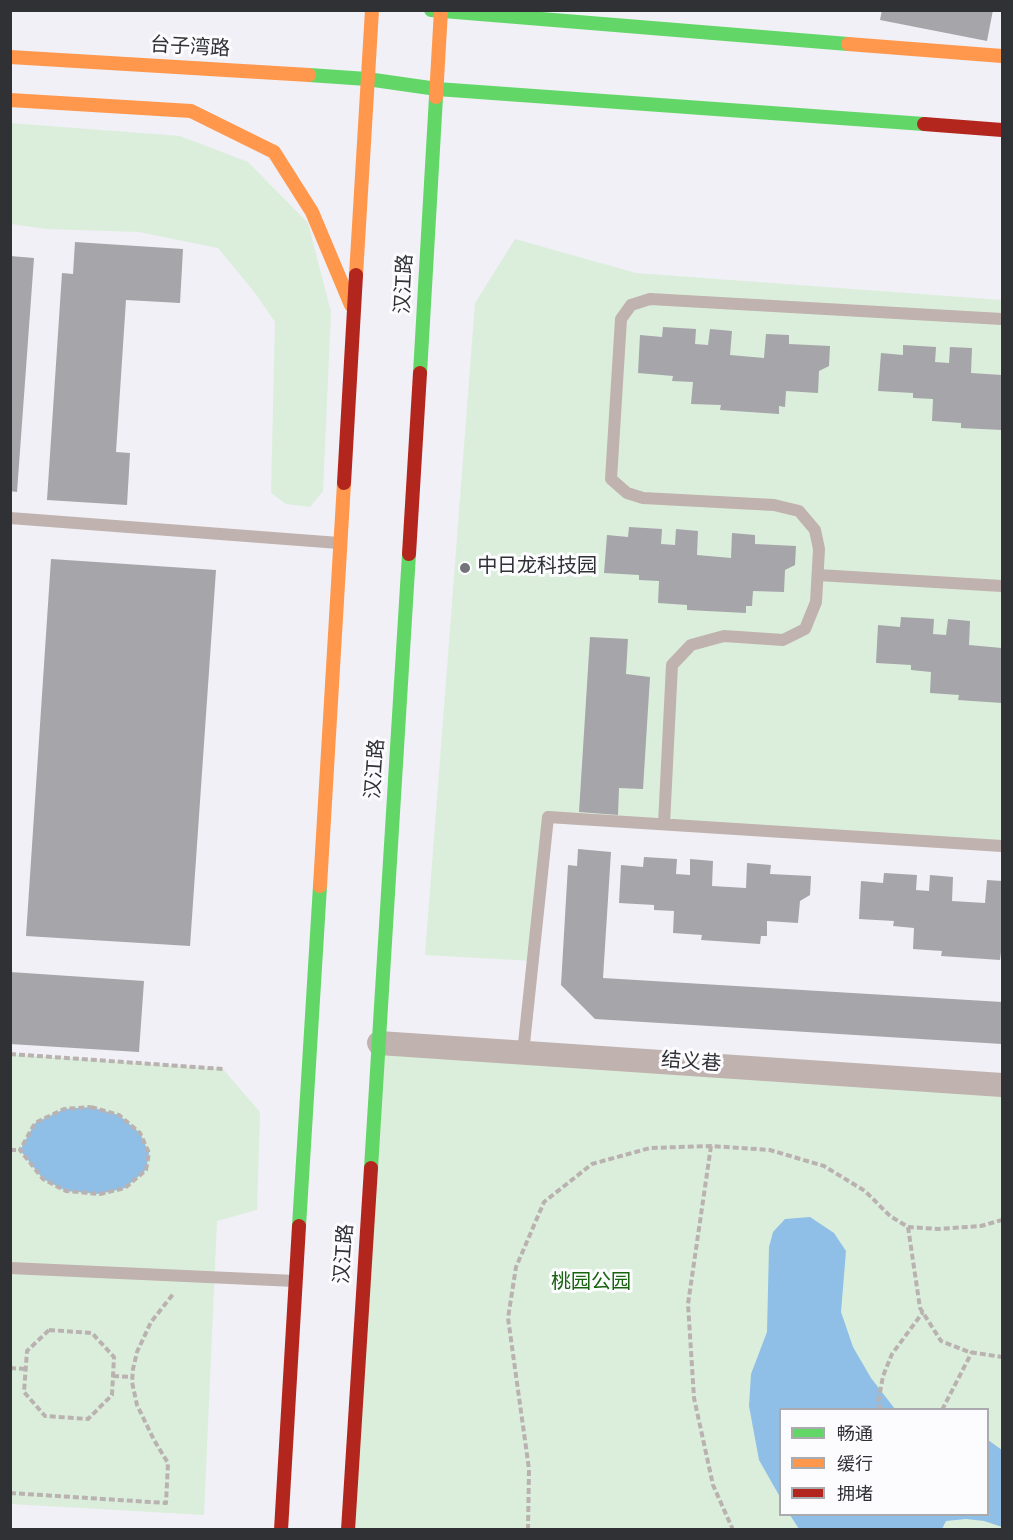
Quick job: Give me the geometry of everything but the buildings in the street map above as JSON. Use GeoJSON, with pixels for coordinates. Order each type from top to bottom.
{"type":"FeatureCollection","features":[{"type":"Feature","properties":{"kind":"main road"},"geometry":{"type":"LineString","coordinates":[[281,1530],[372,10]]}},
{"type":"Feature","properties":{"kind":"main road"},"geometry":{"type":"LineString","coordinates":[[438,11],[1002,56]]}},
{"type":"Feature","properties":{"kind":"main road","name":"汉江路"},"geometry":{"type":"LineString","coordinates":[[348,1530],[437,89],[438,11]]}},
{"type":"Feature","properties":{"kind":"main road","name":"台子湾路"},"geometry":{"type":"LineString","coordinates":[[10,57],[367,79],[437,89],[1002,130]]}},
{"type":"Feature","properties":{"kind":"main road"},"geometry":{"type":"LineString","coordinates":[[10,100],[191,111],[274,152],[312,212],[354,310]]}},
{"type":"Feature","properties":{"kind":"street","name":"结义巷"},"geometry":{"type":"LineString","coordinates":[[379,1043],[1002,1085]]}},
{"type":"Feature","properties":{"kind":"lane"},"geometry":{"type":"LineString","coordinates":[[664,824],[672,665],[691,645],[724,636],[783,640],[805,629],[816,602],[819,549],[815,530],[799,511],[774,505],[643,498],[627,493],[611,479],[621,319],[631,305],[650,299],[1002,319]]}},
{"type":"Feature","properties":{"kind":"lane"},"geometry":{"type":"LineString","coordinates":[[10,518],[340,543]]}},
{"type":"Feature","properties":{"kind":"lane"},"geometry":{"type":"LineString","coordinates":[[818,575],[1002,586]]}},
{"type":"Feature","properties":{"kind":"lane"},"geometry":{"type":"LineString","coordinates":[[523,1053],[548,817],[1002,846]]}},
{"type":"Feature","properties":{"kind":"lane"},"geometry":{"type":"LineString","coordinates":[[10,1268],[296,1281]]}},
{"type":"Feature","properties":{"kind":"path"},"geometry":{"type":"LineString","coordinates":[[10,1054],[223,1070]]}},
{"type":"Feature","properties":{"kind":"path"},"geometry":{"type":"LineString","coordinates":[[91,1107],[120,1115],[140,1133],[149,1153],[146,1170],[125,1188],[100,1194],[66,1191],[43,1179],[20,1150],[35,1123],[64,1109],[91,1107]]}},
{"type":"Feature","properties":{"kind":"path"},"geometry":{"type":"LineString","coordinates":[[711,1146],[688,1304],[694,1398],[713,1485],[733,1530]]}},
{"type":"Feature","properties":{"kind":"path"},"geometry":{"type":"LineString","coordinates":[[528,1530],[529,1469],[508,1318],[516,1267],[544,1202],[592,1164],[650,1148],[711,1146],[770,1150],[824,1166],[865,1191],[890,1216],[908,1227],[938,1229],[981,1226],[1002,1220]]}},
{"type":"Feature","properties":{"kind":"path"},"geometry":{"type":"LineString","coordinates":[[10,1150],[20,1150]]}},
{"type":"Feature","properties":{"kind":"path"},"geometry":{"type":"LineString","coordinates":[[908,1227],[920,1308],[941,1341],[972,1352],[1002,1357]]}},
{"type":"Feature","properties":{"kind":"path"},"geometry":{"type":"LineString","coordinates":[[10,1493],[166,1503],[168,1463],[137,1405],[132,1377],[137,1352],[151,1322],[187,1276]]}},
{"type":"Feature","properties":{"kind":"path"},"geometry":{"type":"LineString","coordinates":[[880,1408],[878,1403],[883,1376],[892,1354],[923,1312]]}},
{"type":"Feature","properties":{"kind":"path"},"geometry":{"type":"LineString","coordinates":[[49,1330],[93,1333],[114,1357],[112,1395],[88,1419],[45,1416],[24,1392],[25,1369],[27,1351],[49,1330]]}},
{"type":"Feature","properties":{"kind":"path"},"geometry":{"type":"LineString","coordinates":[[943,1408],[972,1352]]}},
{"type":"Feature","properties":{"kind":"path"},"geometry":{"type":"LineString","coordinates":[[10,1368],[25,1369]]}},
{"type":"Feature","properties":{"kind":"path"},"geometry":{"type":"LineString","coordinates":[[113,1376],[132,1377]]}},
{"type":"Feature","properties":{"kind":"green space"},"geometry":{"type":"Polygon","coordinates":[[[10,123],[180,136],[248,162],[308,223],[331,312],[323,491],[310,507],[286,504],[271,493],[275,322],[255,293],[218,248],[139,232],[46,229],[11,224],[10,123]]]}},
{"type":"Feature","properties":{"kind":"green space"},"geometry":{"type":"Polygon","coordinates":[[[515,239],[636,273],[1002,300],[1002,846],[548,817],[533,961],[425,955],[475,303],[515,239]]]}},
{"type":"Feature","properties":{"kind":"green space","name":"桃园公园"},"geometry":{"type":"Polygon","coordinates":[[[379,1043],[1002,1085],[1002,1529],[348,1530],[379,1043]]]}},
{"type":"Feature","properties":{"kind":"green space"},"geometry":{"type":"Polygon","coordinates":[[[10,1054],[223,1069],[260,1112],[257,1210],[217,1221],[204,1515],[11,1504],[10,1054]]]}},
{"type":"Feature","properties":{"kind":"water"},"geometry":{"type":"Polygon","coordinates":[[[91,1107],[119,1115],[140,1133],[149,1153],[146,1170],[125,1188],[100,1194],[66,1191],[43,1179],[20,1150],[35,1123],[64,1109],[91,1107]]]}},
{"type":"Feature","properties":{"kind":"water"},"geometry":{"type":"Polygon","coordinates":[[[810,1217],[834,1233],[846,1251],[841,1312],[853,1347],[871,1378],[894,1408],[779,1408],[779,1495],[759,1460],[749,1406],[751,1374],[767,1332],[769,1247],[773,1232],[785,1219],[810,1217]]]}},
{"type":"Feature","properties":{"kind":"water"},"geometry":{"type":"Polygon","coordinates":[[[989,1441],[1002,1450],[1002,1527],[984,1521],[966,1519],[946,1521],[942,1529],[799,1529],[791,1516],[989,1516],[989,1441]]]}},
{"type":"Feature","properties":{"kind":"traffic: fast"},"geometry":{"type":"LineString","coordinates":[[431,10],[848,44]]}},
{"type":"Feature","properties":{"kind":"traffic: fast"},"geometry":{"type":"LineString","coordinates":[[309,75],[367,79],[437,89],[924,124]]}},
{"type":"Feature","properties":{"kind":"traffic: fast"},"geometry":{"type":"LineString","coordinates":[[420,373],[436,97]]}},
{"type":"Feature","properties":{"kind":"traffic: fast"},"geometry":{"type":"LineString","coordinates":[[371,1168],[409,554]]}},
{"type":"Feature","properties":{"kind":"traffic: fast"},"geometry":{"type":"LineString","coordinates":[[299,1226],[320,886]]}},
{"type":"Feature","properties":{"kind":"traffic: slow"},"geometry":{"type":"LineString","coordinates":[[356,275],[372,10]]}},
{"type":"Feature","properties":{"kind":"traffic: slow"},"geometry":{"type":"LineString","coordinates":[[436,97],[441,10]]}},
{"type":"Feature","properties":{"kind":"traffic: slow"},"geometry":{"type":"LineString","coordinates":[[848,44],[1002,56]]}},
{"type":"Feature","properties":{"kind":"traffic: slow"},"geometry":{"type":"LineString","coordinates":[[10,57],[309,75]]}},
{"type":"Feature","properties":{"kind":"traffic: slow"},"geometry":{"type":"LineString","coordinates":[[10,100],[191,111],[274,152],[312,212],[351,305]]}},
{"type":"Feature","properties":{"kind":"traffic: slow"},"geometry":{"type":"LineString","coordinates":[[320,886],[344,483]]}},
{"type":"Feature","properties":{"kind":"traffic: jam"},"geometry":{"type":"LineString","coordinates":[[924,124],[1002,130]]}},
{"type":"Feature","properties":{"kind":"traffic: jam"},"geometry":{"type":"LineString","coordinates":[[344,483],[356,275]]}},
{"type":"Feature","properties":{"kind":"traffic: jam"},"geometry":{"type":"LineString","coordinates":[[409,554],[420,373]]}},
{"type":"Feature","properties":{"kind":"traffic: jam"},"geometry":{"type":"LineString","coordinates":[[348,1530],[371,1168]]}},
{"type":"Feature","properties":{"kind":"traffic: jam"},"geometry":{"type":"LineString","coordinates":[[281,1530],[299,1226]]}},
{"type":"Feature","properties":{"kind":"place","name":"中日龙科技园"},"geometry":{"type":"Point","coordinates":[465,568]}}]}
